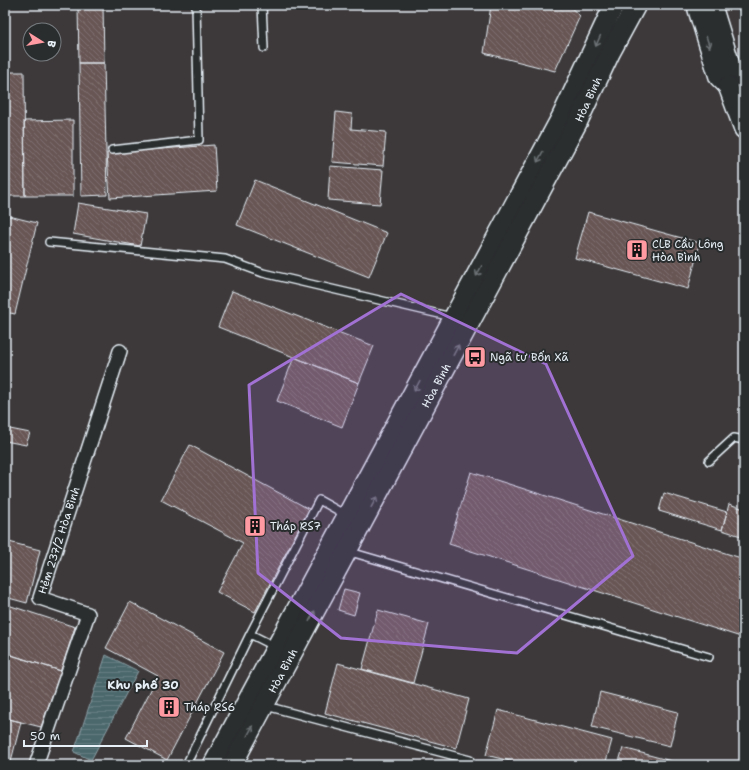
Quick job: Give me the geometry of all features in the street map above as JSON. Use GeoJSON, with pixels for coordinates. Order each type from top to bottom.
{"type":"FeatureCollection","features":[{"type":"Feature","properties":{"kind":"main road","name":"Hòa Bình"},"geometry":{"type":"LineString","coordinates":[[232,765],[347,551],[354,520],[454,318],[562,116],[614,5]]}},
{"type":"Feature","properties":{"kind":"main road","name":"Hòa Bình"},"geometry":{"type":"LineString","coordinates":[[213,765],[276,647],[354,520],[573,130],[610,53],[636,5]]}},
{"type":"Feature","properties":{"kind":"main road"},"geometry":{"type":"LineString","coordinates":[[699,5],[698,10],[719,77],[728,86],[744,129]]}},
{"type":"Feature","properties":{"kind":"main road"},"geometry":{"type":"LineString","coordinates":[[710,5],[712,6],[732,71],[728,86]]}},
{"type":"Feature","properties":{"kind":"street","name":"Hẻm 237/2 Hòa Bình"},"geometry":{"type":"LineString","coordinates":[[36,765],[88,614],[40,598],[120,351]]}},
{"type":"Feature","properties":{"kind":"lane"},"geometry":{"type":"LineString","coordinates":[[112,150],[199,140],[196,5]]}},
{"type":"Feature","properties":{"kind":"lane"},"geometry":{"type":"LineString","coordinates":[[262,5],[264,48]]}},
{"type":"Feature","properties":{"kind":"lane"},"geometry":{"type":"LineString","coordinates":[[49,242],[225,259],[263,273],[454,318]]}},
{"type":"Feature","properties":{"kind":"lane"},"geometry":{"type":"LineString","coordinates":[[709,461],[734,438],[744,440]]}},
{"type":"Feature","properties":{"kind":"lane"},"geometry":{"type":"LineString","coordinates":[[186,765],[250,634],[319,500],[354,520]]}},
{"type":"Feature","properties":{"kind":"lane"},"geometry":{"type":"LineString","coordinates":[[347,551],[709,657]]}},
{"type":"Feature","properties":{"kind":"lane"},"geometry":{"type":"LineString","coordinates":[[250,634],[276,647]]}},
{"type":"Feature","properties":{"kind":"lane"},"geometry":{"type":"LineString","coordinates":[[264,706],[470,760]]}},
{"type":"Feature","properties":{"kind":"highlighted area"},"geometry":{"type":"Polygon","coordinates":[[[401,294],[546,364],[633,556],[517,653],[341,638],[258,573],[249,385],[401,294]]]}},
{"type":"Feature","properties":{"kind":"water"},"geometry":{"type":"Polygon","coordinates":[[[106,655],[138,671],[91,760],[74,752],[106,655]]]}},
{"type":"Feature","properties":{"kind":"building"},"geometry":{"type":"Polygon","coordinates":[[[491,5],[568,5],[580,16],[555,71],[484,53],[491,5]]]}},
{"type":"Feature","properties":{"kind":"building"},"geometry":{"type":"Polygon","coordinates":[[[103,6],[104,63],[79,63],[78,7],[103,6]]]}},
{"type":"Feature","properties":{"kind":"building"},"geometry":{"type":"Polygon","coordinates":[[[79,63],[104,63],[107,195],[81,196],[79,63]]]}},
{"type":"Feature","properties":{"kind":"building"},"geometry":{"type":"Polygon","coordinates":[[[5,72],[24,72],[25,196],[5,196],[5,72]]]}},
{"type":"Feature","properties":{"kind":"building"},"geometry":{"type":"Polygon","coordinates":[[[336,112],[352,114],[351,129],[386,132],[383,166],[332,162],[336,112]]]}},
{"type":"Feature","properties":{"kind":"building"},"geometry":{"type":"Polygon","coordinates":[[[73,120],[73,196],[25,196],[24,121],[73,120]]]}},
{"type":"Feature","properties":{"kind":"building"},"geometry":{"type":"Polygon","coordinates":[[[214,145],[217,191],[110,198],[107,153],[214,145]]]}},
{"type":"Feature","properties":{"kind":"building"},"geometry":{"type":"Polygon","coordinates":[[[330,166],[383,170],[380,204],[328,200],[330,166]]]}},
{"type":"Feature","properties":{"kind":"building"},"geometry":{"type":"Polygon","coordinates":[[[255,180],[387,233],[369,277],[237,225],[255,180]]]}},
{"type":"Feature","properties":{"kind":"building"},"geometry":{"type":"Polygon","coordinates":[[[78,203],[146,214],[140,246],[73,234],[78,203]]]}},
{"type":"Feature","properties":{"kind":"building","name":"CLB Cầu Lông Hòa Bình"},"geometry":{"type":"Polygon","coordinates":[[[588,212],[700,243],[688,289],[575,258],[588,212]]]}},
{"type":"Feature","properties":{"kind":"building"},"geometry":{"type":"Polygon","coordinates":[[[5,215],[37,223],[15,314],[5,312],[5,215]]]}},
{"type":"Feature","properties":{"kind":"building"},"geometry":{"type":"Polygon","coordinates":[[[232,291],[374,346],[359,383],[218,327],[232,291]]]}},
{"type":"Feature","properties":{"kind":"building"},"geometry":{"type":"Polygon","coordinates":[[[294,357],[359,383],[342,427],[277,401],[294,357]]]}},
{"type":"Feature","properties":{"kind":"building"},"geometry":{"type":"Polygon","coordinates":[[[5,428],[30,433],[26,445],[5,441],[5,428]]]}},
{"type":"Feature","properties":{"kind":"building","name":"Tháp RS7"},"geometry":{"type":"Polygon","coordinates":[[[190,445],[309,509],[255,612],[217,592],[243,543],[161,500],[190,445]]]}},
{"type":"Feature","properties":{"kind":"building"},"geometry":{"type":"Polygon","coordinates":[[[471,472],[744,559],[744,638],[449,544],[471,472]]]}},
{"type":"Feature","properties":{"kind":"building"},"geometry":{"type":"Polygon","coordinates":[[[664,493],[727,512],[722,530],[659,511],[664,493]]]}},
{"type":"Feature","properties":{"kind":"building"},"geometry":{"type":"Polygon","coordinates":[[[729,504],[744,509],[744,537],[722,530],[729,504]]]}},
{"type":"Feature","properties":{"kind":"building"},"geometry":{"type":"Polygon","coordinates":[[[5,541],[40,550],[27,603],[5,597],[5,541]]]}},
{"type":"Feature","properties":{"kind":"building"},"geometry":{"type":"Polygon","coordinates":[[[344,589],[360,593],[354,615],[338,610],[344,589]]]}},
{"type":"Feature","properties":{"kind":"building","name":"Tháp RS6"},"geometry":{"type":"Polygon","coordinates":[[[130,602],[224,652],[167,760],[126,738],[158,676],[106,648],[130,602]]]}},
{"type":"Feature","properties":{"kind":"building"},"geometry":{"type":"Polygon","coordinates":[[[5,604],[75,627],[61,671],[5,653],[5,604]]]}},
{"type":"Feature","properties":{"kind":"building"},"geometry":{"type":"Polygon","coordinates":[[[378,610],[429,624],[413,683],[362,669],[378,610]]]}},
{"type":"Feature","properties":{"kind":"building"},"geometry":{"type":"Polygon","coordinates":[[[5,653],[61,671],[41,727],[5,718],[5,653]]]}},
{"type":"Feature","properties":{"kind":"building"},"geometry":{"type":"Polygon","coordinates":[[[338,663],[469,699],[456,748],[325,713],[338,663]]]}},
{"type":"Feature","properties":{"kind":"building"},"geometry":{"type":"Polygon","coordinates":[[[600,692],[678,712],[670,746],[592,727],[600,692]]]}},
{"type":"Feature","properties":{"kind":"building"},"geometry":{"type":"Polygon","coordinates":[[[498,710],[612,740],[605,765],[526,765],[486,755],[498,710]]]}},
{"type":"Feature","properties":{"kind":"building"},"geometry":{"type":"Polygon","coordinates":[[[5,718],[21,722],[10,765],[5,765],[5,718]]]}},
{"type":"Feature","properties":{"kind":"building"},"geometry":{"type":"Polygon","coordinates":[[[623,748],[686,765],[618,765],[623,748]]]}},
{"type":"Feature","properties":{"kind":"place","name":"CLB Cầu Lông Hòa Bình"},"geometry":{"type":"Point","coordinates":[637,250]}},
{"type":"Feature","properties":{"kind":"place","name":"Ngã tư Bốn Xã"},"geometry":{"type":"Point","coordinates":[475,357]}},
{"type":"Feature","properties":{"kind":"place","name":"Tháp RS7"},"geometry":{"type":"Point","coordinates":[255,526]}},
{"type":"Feature","properties":{"kind":"place","name":"Tháp RS6"},"geometry":{"type":"Point","coordinates":[169,707]}},
{"type":"Feature","properties":{"kind":"district","name":"Khu phố 30"},"geometry":{"type":"Point","coordinates":[143,685]}}]}
